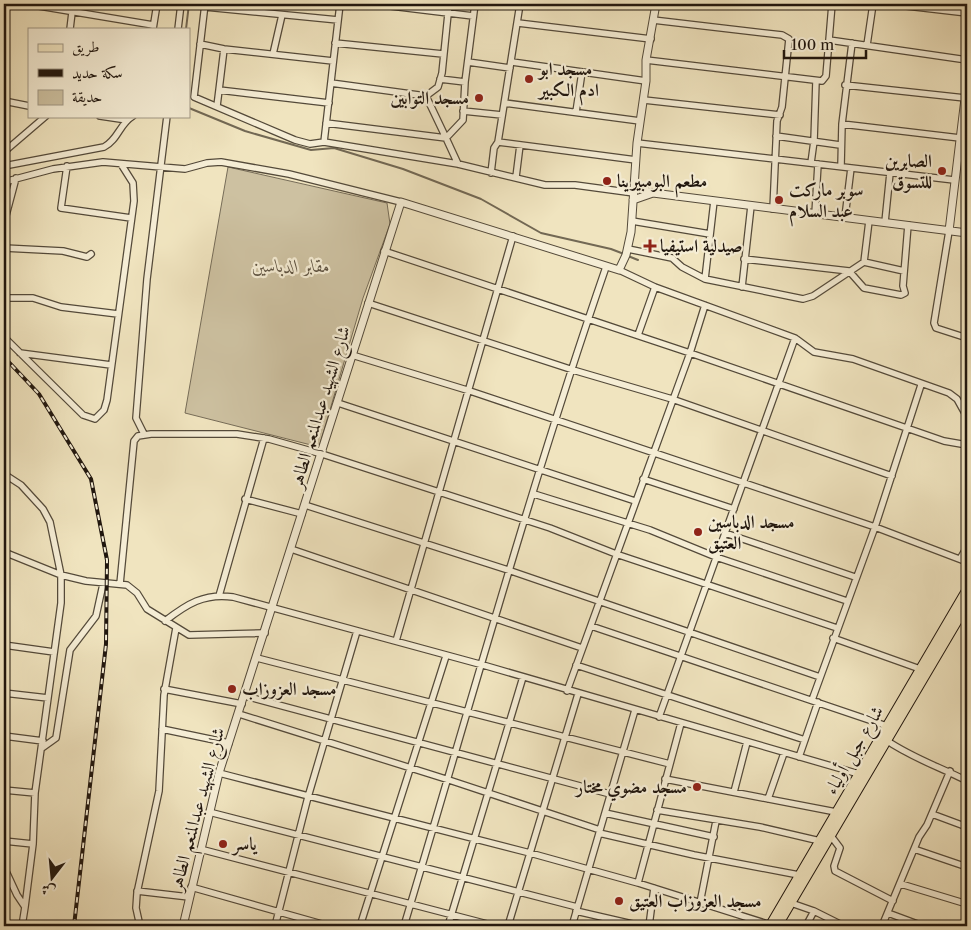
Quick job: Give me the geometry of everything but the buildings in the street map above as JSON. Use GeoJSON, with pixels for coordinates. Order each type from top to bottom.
{"type":"FeatureCollection","features":[{"type":"Feature","properties":{"kind":"main road","name":"شارع جبل أولياء"},"geometry":{"type":"LineString","coordinates":[[772,926],[799,875],[967,590]]}},
{"type":"Feature","properties":{"kind":"main road","name":"شارع جبل أولياء"},"geometry":{"type":"LineString","coordinates":[[772,926],[791,903],[967,604]]}},
{"type":"Feature","properties":{"kind":"street"},"geometry":{"type":"LineString","coordinates":[[27,4],[153,27],[157,4]]}},
{"type":"Feature","properties":{"kind":"street"},"geometry":{"type":"LineString","coordinates":[[70,28],[73,4]]}},
{"type":"Feature","properties":{"kind":"street"},"geometry":{"type":"LineString","coordinates":[[178,28],[181,4]]}},
{"type":"Feature","properties":{"kind":"street"},"geometry":{"type":"LineString","coordinates":[[324,142],[340,4]]}},
{"type":"Feature","properties":{"kind":"street"},"geometry":{"type":"LineString","coordinates":[[374,4],[473,16]]}},
{"type":"Feature","properties":{"kind":"street"},"geometry":{"type":"LineString","coordinates":[[331,83],[426,96],[438,87],[440,79],[449,4]]}},
{"type":"Feature","properties":{"kind":"street"},"geometry":{"type":"LineString","coordinates":[[446,138],[463,120],[465,82],[475,4]]}},
{"type":"Feature","properties":{"kind":"street"},"geometry":{"type":"LineString","coordinates":[[491,173],[494,148],[498,142],[505,103],[520,4]]}},
{"type":"Feature","properties":{"kind":"street"},"geometry":{"type":"LineString","coordinates":[[619,270],[628,248],[632,221],[636,143],[644,100],[646,60],[656,4]]}},
{"type":"Feature","properties":{"kind":"street"},"geometry":{"type":"LineString","coordinates":[[646,60],[784,78],[824,80],[826,76],[832,4]]}},
{"type":"Feature","properties":{"kind":"street"},"geometry":{"type":"LineString","coordinates":[[867,44],[873,4]]}},
{"type":"Feature","properties":{"kind":"street"},"geometry":{"type":"LineString","coordinates":[[890,4],[945,7],[967,13]]}},
{"type":"Feature","properties":{"kind":"street"},"geometry":{"type":"LineString","coordinates":[[338,20],[205,5],[194,96],[295,140],[310,144],[324,142],[458,164],[491,173],[516,176],[545,185],[575,185],[633,197],[653,193]]}},
{"type":"Feature","properties":{"kind":"street"},"geometry":{"type":"LineString","coordinates":[[273,54],[282,15]]}},
{"type":"Feature","properties":{"kind":"street"},"geometry":{"type":"LineString","coordinates":[[653,20],[784,35],[789,39],[790,45],[776,136],[773,209]]}},
{"type":"Feature","properties":{"kind":"street"},"geometry":{"type":"LineString","coordinates":[[518,23],[650,39]]}},
{"type":"Feature","properties":{"kind":"street"},"geometry":{"type":"LineString","coordinates":[[829,40],[967,60]]}},
{"type":"Feature","properties":{"kind":"street"},"geometry":{"type":"LineString","coordinates":[[335,43],[443,54]]}},
{"type":"Feature","properties":{"kind":"street"},"geometry":{"type":"LineString","coordinates":[[841,166],[840,145],[845,85],[852,43]]}},
{"type":"Feature","properties":{"kind":"street"},"geometry":{"type":"LineString","coordinates":[[200,44],[224,49],[333,61]]}},
{"type":"Feature","properties":{"kind":"street"},"geometry":{"type":"LineString","coordinates":[[217,106],[224,49]]}},
{"type":"Feature","properties":{"kind":"street"},"geometry":{"type":"LineString","coordinates":[[468,62],[582,72],[646,81]]}},
{"type":"Feature","properties":{"kind":"street"},"geometry":{"type":"LineString","coordinates":[[576,112],[582,72]]}},
{"type":"Feature","properties":{"kind":"street"},"geometry":{"type":"LineString","coordinates":[[440,79],[465,82]]}},
{"type":"Feature","properties":{"kind":"street"},"geometry":{"type":"LineString","coordinates":[[811,163],[814,141],[816,81]]}},
{"type":"Feature","properties":{"kind":"street"},"geometry":{"type":"LineString","coordinates":[[967,82],[965,123],[960,138],[949,231],[934,323],[936,328],[941,331],[967,338]]}},
{"type":"Feature","properties":{"kind":"street"},"geometry":{"type":"LineString","coordinates":[[845,85],[965,98]]}},
{"type":"Feature","properties":{"kind":"street"},"geometry":{"type":"LineString","coordinates":[[219,90],[328,103]]}},
{"type":"Feature","properties":{"kind":"street"},"geometry":{"type":"LineString","coordinates":[[426,96],[458,164]]}},
{"type":"Feature","properties":{"kind":"street"},"geometry":{"type":"LineString","coordinates":[[644,100],[780,115]]}},
{"type":"Feature","properties":{"kind":"street"},"geometry":{"type":"LineString","coordinates":[[4,101],[28,106]]}},
{"type":"Feature","properties":{"kind":"street"},"geometry":{"type":"LineString","coordinates":[[505,103],[640,121]]}},
{"type":"Feature","properties":{"kind":"street"},"geometry":{"type":"LineString","coordinates":[[463,111],[502,115]]}},
{"type":"Feature","properties":{"kind":"street"},"geometry":{"type":"LineString","coordinates":[[4,152],[44,118]]}},
{"type":"Feature","properties":{"kind":"street"},"geometry":{"type":"LineString","coordinates":[[114,118],[127,120]]}},
{"type":"Feature","properties":{"kind":"street"},"geometry":{"type":"LineString","coordinates":[[4,166],[104,147],[112,143],[130,118]]}},
{"type":"Feature","properties":{"kind":"street"},"geometry":{"type":"LineString","coordinates":[[144,434],[136,418],[147,280],[167,118]]}},
{"type":"Feature","properties":{"kind":"street"},"geometry":{"type":"LineString","coordinates":[[326,123],[446,138]]}},
{"type":"Feature","properties":{"kind":"street"},"geometry":{"type":"LineString","coordinates":[[842,124],[960,138]]}},
{"type":"Feature","properties":{"kind":"street"},"geometry":{"type":"LineString","coordinates":[[776,136],[840,145]]}},
{"type":"Feature","properties":{"kind":"street"},"geometry":{"type":"LineString","coordinates":[[498,142],[636,160]]}},
{"type":"Feature","properties":{"kind":"street"},"geometry":{"type":"LineString","coordinates":[[636,143],[954,180]]}},
{"type":"Feature","properties":{"kind":"street"},"geometry":{"type":"LineString","coordinates":[[516,176],[520,145]]}},
{"type":"Feature","properties":{"kind":"street"},"geometry":{"type":"LineString","coordinates":[[958,157],[967,158]]}},
{"type":"Feature","properties":{"kind":"street"},"geometry":{"type":"LineString","coordinates":[[4,182],[67,166],[103,162],[185,169],[207,163],[237,164],[289,174],[401,202],[619,270],[655,287],[795,338],[814,352],[853,359],[953,396],[967,417]]}},
{"type":"Feature","properties":{"kind":"street"},"geometry":{"type":"LineString","coordinates":[[4,337],[82,415],[95,419],[104,410],[132,218],[133,183],[121,164]]}},
{"type":"Feature","properties":{"kind":"street"},"geometry":{"type":"LineString","coordinates":[[814,214],[818,164]]}},
{"type":"Feature","properties":{"kind":"street"},"geometry":{"type":"LineString","coordinates":[[67,166],[61,208],[132,218]]}},
{"type":"Feature","properties":{"kind":"street"},"geometry":{"type":"LineString","coordinates":[[845,217],[851,168]]}},
{"type":"Feature","properties":{"kind":"street"},"geometry":{"type":"LineString","coordinates":[[885,222],[890,172]]}},
{"type":"Feature","properties":{"kind":"street"},"geometry":{"type":"LineString","coordinates":[[4,223],[16,178]]}},
{"type":"Feature","properties":{"kind":"street"},"geometry":{"type":"LineString","coordinates":[[634,183],[643,190],[653,193],[967,233]]}},
{"type":"Feature","properties":{"kind":"street","name":"شارع الشهيد عبدالمنعم الطاهر"},"geometry":{"type":"LineString","coordinates":[[183,926],[219,773],[265,634],[384,251],[401,202]]}},
{"type":"Feature","properties":{"kind":"street"},"geometry":{"type":"LineString","coordinates":[[705,279],[714,202]]}},
{"type":"Feature","properties":{"kind":"street"},"geometry":{"type":"LineString","coordinates":[[742,287],[750,206]]}},
{"type":"Feature","properties":{"kind":"street"},"geometry":{"type":"LineString","coordinates":[[632,221],[710,234]]}},
{"type":"Feature","properties":{"kind":"street"},"geometry":{"type":"LineString","coordinates":[[864,262],[869,221]]}},
{"type":"Feature","properties":{"kind":"street"},"geometry":{"type":"LineString","coordinates":[[744,259],[849,271],[864,288],[901,295],[905,293],[903,286],[908,225]]}},
{"type":"Feature","properties":{"kind":"street"},"geometry":{"type":"LineString","coordinates":[[396,641],[500,288],[513,236]]}},
{"type":"Feature","properties":{"kind":"street"},"geometry":{"type":"LineString","coordinates":[[4,248],[63,251],[87,257],[91,254]]}},
{"type":"Feature","properties":{"kind":"street"},"geometry":{"type":"LineString","coordinates":[[628,248],[672,258],[682,267],[705,279],[803,299],[813,296],[864,262],[904,271]]}},
{"type":"Feature","properties":{"kind":"street"},"geometry":{"type":"LineString","coordinates":[[384,251],[690,352],[944,441],[967,445]]}},
{"type":"Feature","properties":{"kind":"street"},"geometry":{"type":"LineString","coordinates":[[404,926],[469,714],[495,618],[606,266]]}},
{"type":"Feature","properties":{"kind":"street"},"geometry":{"type":"LineString","coordinates":[[638,335],[655,287]]}},
{"type":"Feature","properties":{"kind":"street"},"geometry":{"type":"LineString","coordinates":[[4,298],[33,298],[61,307],[118,314]]}},
{"type":"Feature","properties":{"kind":"street"},"geometry":{"type":"LineString","coordinates":[[368,304],[573,370],[672,399],[892,476]]}},
{"type":"Feature","properties":{"kind":"street"},"geometry":{"type":"LineString","coordinates":[[567,691],[690,352],[705,305]]}},
{"type":"Feature","properties":{"kind":"street"},"geometry":{"type":"LineString","coordinates":[[659,717],[795,338]]}},
{"type":"Feature","properties":{"kind":"street"},"geometry":{"type":"LineString","coordinates":[[20,352],[111,365]]}},
{"type":"Feature","properties":{"kind":"street"},"geometry":{"type":"LineString","coordinates":[[352,355],[470,391],[653,452],[742,484],[875,527],[967,562]]}},
{"type":"Feature","properties":{"kind":"street"},"geometry":{"type":"LineString","coordinates":[[799,757],[820,677],[846,601],[875,527],[921,385]]}},
{"type":"Feature","properties":{"kind":"street"},"geometry":{"type":"LineString","coordinates":[[338,403],[635,501]]}},
{"type":"Feature","properties":{"kind":"street"},"geometry":{"type":"LineString","coordinates":[[120,584],[134,441],[144,434],[237,434],[264,438],[322,454],[560,531],[616,554],[837,628]]}},
{"type":"Feature","properties":{"kind":"street"},"geometry":{"type":"LineString","coordinates":[[219,596],[264,438]]}},
{"type":"Feature","properties":{"kind":"street"},"geometry":{"type":"LineString","coordinates":[[4,474],[21,486],[44,509],[50,522],[61,575],[62,603],[35,793],[33,844],[22,926]]}},
{"type":"Feature","properties":{"kind":"street"},"geometry":{"type":"LineString","coordinates":[[643,479],[734,508]]}},
{"type":"Feature","properties":{"kind":"street"},"geometry":{"type":"LineString","coordinates":[[534,494],[650,530],[716,557],[846,601]]}},
{"type":"Feature","properties":{"kind":"street"},"geometry":{"type":"LineString","coordinates":[[246,499],[302,514]]}},
{"type":"Feature","properties":{"kind":"street"},"geometry":{"type":"LineString","coordinates":[[305,505],[510,571],[820,677]]}},
{"type":"Feature","properties":{"kind":"street"},"geometry":{"type":"LineString","coordinates":[[725,533],[856,577]]}},
{"type":"Feature","properties":{"kind":"street"},"geometry":{"type":"LineString","coordinates":[[960,559],[967,547]]}},
{"type":"Feature","properties":{"kind":"street"},"geometry":{"type":"LineString","coordinates":[[291,549],[411,588],[582,648]]}},
{"type":"Feature","properties":{"kind":"street"},"geometry":{"type":"LineString","coordinates":[[4,552],[61,575],[103,584],[120,584],[133,588],[148,609],[176,628],[196,636],[265,634]]}},
{"type":"Feature","properties":{"kind":"street"},"geometry":{"type":"LineString","coordinates":[[42,748],[56,738],[70,650],[96,616],[103,584]]}},
{"type":"Feature","properties":{"kind":"street"},"geometry":{"type":"LineString","coordinates":[[165,621],[186,605],[198,599],[219,596],[273,607],[482,665],[859,774]]}},
{"type":"Feature","properties":{"kind":"street"},"geometry":{"type":"LineString","coordinates":[[591,626],[887,726]]}},
{"type":"Feature","properties":{"kind":"street"},"geometry":{"type":"LineString","coordinates":[[140,926],[136,908],[137,891],[159,791],[164,689],[176,628]]}},
{"type":"Feature","properties":{"kind":"street"},"geometry":{"type":"LineString","coordinates":[[275,926],[308,797],[357,631]]}},
{"type":"Feature","properties":{"kind":"street"},"geometry":{"type":"LineString","coordinates":[[834,638],[920,669]]}},
{"type":"Feature","properties":{"kind":"street"},"geometry":{"type":"LineString","coordinates":[[4,645],[54,652]]}},
{"type":"Feature","properties":{"kind":"street"},"geometry":{"type":"LineString","coordinates":[[360,926],[446,656]]}},
{"type":"Feature","properties":{"kind":"street"},"geometry":{"type":"LineString","coordinates":[[257,658],[431,702],[565,739],[670,764]]}},
{"type":"Feature","properties":{"kind":"street"},"geometry":{"type":"LineString","coordinates":[[576,665],[805,740]]}},
{"type":"Feature","properties":{"kind":"street"},"geometry":{"type":"LineString","coordinates":[[448,926],[522,677]]}},
{"type":"Feature","properties":{"kind":"street"},"geometry":{"type":"LineString","coordinates":[[164,689],[242,704]]}},
{"type":"Feature","properties":{"kind":"street"},"geometry":{"type":"LineString","coordinates":[[4,693],[48,698]]}},
{"type":"Feature","properties":{"kind":"street"},"geometry":{"type":"LineString","coordinates":[[508,926],[578,694]]}},
{"type":"Feature","properties":{"kind":"street"},"geometry":{"type":"LineString","coordinates":[[245,696],[610,794]]}},
{"type":"Feature","properties":{"kind":"street"},"geometry":{"type":"LineString","coordinates":[[572,926],[635,710]]}},
{"type":"Feature","properties":{"kind":"street"},"geometry":{"type":"LineString","coordinates":[[239,714],[411,767],[543,811],[599,832],[709,858],[799,875]]}},
{"type":"Feature","properties":{"kind":"street"},"geometry":{"type":"LineString","coordinates":[[638,883],[681,723]]}},
{"type":"Feature","properties":{"kind":"street"},"geometry":{"type":"LineString","coordinates":[[162,729],[229,743]]}},
{"type":"Feature","properties":{"kind":"street"},"geometry":{"type":"LineString","coordinates":[[4,736],[43,740]]}},
{"type":"Feature","properties":{"kind":"street"},"geometry":{"type":"LineString","coordinates":[[886,740],[915,758],[950,771],[967,781]]}},
{"type":"Feature","properties":{"kind":"street"},"geometry":{"type":"LineString","coordinates":[[734,792],[747,742]]}},
{"type":"Feature","properties":{"kind":"street"},"geometry":{"type":"LineString","coordinates":[[768,799],[784,753]]}},
{"type":"Feature","properties":{"kind":"street"},"geometry":{"type":"LineString","coordinates":[[882,926],[914,849],[932,814],[950,771]]}},
{"type":"Feature","properties":{"kind":"street"},"geometry":{"type":"LineString","coordinates":[[219,773],[394,820],[530,853],[638,883],[772,926]]}},
{"type":"Feature","properties":{"kind":"street"},"geometry":{"type":"LineString","coordinates":[[666,779],[836,812]]}},
{"type":"Feature","properties":{"kind":"street"},"geometry":{"type":"LineString","coordinates":[[4,790],[35,793]]}},
{"type":"Feature","properties":{"kind":"street"},"geometry":{"type":"LineString","coordinates":[[657,810],[760,827],[820,841]]}},
{"type":"Feature","properties":{"kind":"street"},"geometry":{"type":"LineString","coordinates":[[209,812],[423,866],[641,926]]}},
{"type":"Feature","properties":{"kind":"street"},"geometry":{"type":"LineString","coordinates":[[605,813],[714,837]]}},
{"type":"Feature","properties":{"kind":"street"},"geometry":{"type":"LineString","coordinates":[[932,814],[967,827]]}},
{"type":"Feature","properties":{"kind":"street"},"geometry":{"type":"LineString","coordinates":[[700,903],[716,821]]}},
{"type":"Feature","properties":{"kind":"street"},"geometry":{"type":"LineString","coordinates":[[831,836],[840,848],[834,866],[835,871],[893,901]]}},
{"type":"Feature","properties":{"kind":"street"},"geometry":{"type":"LineString","coordinates":[[4,841],[33,844]]}},
{"type":"Feature","properties":{"kind":"street"},"geometry":{"type":"LineString","coordinates":[[200,849],[289,874],[495,926]]}},
{"type":"Feature","properties":{"kind":"street"},"geometry":{"type":"LineString","coordinates":[[914,849],[967,867]]}},
{"type":"Feature","properties":{"kind":"street"},"geometry":{"type":"LineString","coordinates":[[4,867],[25,906]]}},
{"type":"Feature","properties":{"kind":"street"},"geometry":{"type":"LineString","coordinates":[[901,884],[967,904]]}},
{"type":"Feature","properties":{"kind":"street"},"geometry":{"type":"LineString","coordinates":[[191,887],[329,926]]}},
{"type":"Feature","properties":{"kind":"street"},"geometry":{"type":"LineString","coordinates":[[649,926],[654,888]]}},
{"type":"Feature","properties":{"kind":"street"},"geometry":{"type":"LineString","coordinates":[[137,891],[189,897]]}},
{"type":"Feature","properties":{"kind":"street"},"geometry":{"type":"LineString","coordinates":[[791,903],[814,911],[844,926]]}},
{"type":"Feature","properties":{"kind":"street"},"geometry":{"type":"LineString","coordinates":[[806,926],[814,911]]}},
{"type":"Feature","properties":{"kind":"street"},"geometry":{"type":"LineString","coordinates":[[888,913],[923,926]]}},
{"type":"Feature","properties":{"kind":"green space","name":"مقابر الدباسين"},"geometry":{"type":"Polygon","coordinates":[[[228,167],[387,203],[390,224],[363,298],[319,447],[185,413],[228,167]]]}},
{"type":"Feature","properties":{"kind":"waterway"},"geometry":{"type":"LineString","coordinates":[[186,28],[189,4]]}},
{"type":"Feature","properties":{"kind":"waterway"},"geometry":{"type":"LineString","coordinates":[[190,108],[245,131],[311,150],[334,148],[403,169],[481,199],[541,233],[611,249],[624,254]]}},
{"type":"Feature","properties":{"kind":"waterway"},"geometry":{"type":"LineString","coordinates":[[628,256],[638,260]]}},
{"type":"Feature","properties":{"kind":"railway"},"geometry":{"type":"LineString","coordinates":[[4,357],[39,394],[91,479],[107,560],[106,644],[74,926]]}},
{"type":"Feature","properties":{"kind":"place","name":"مسجد ابو ادم الكبير"},"geometry":{"type":"Point","coordinates":[529,79]}},
{"type":"Feature","properties":{"kind":"place","name":"مسجد التوابين"},"geometry":{"type":"Point","coordinates":[479,98]}},
{"type":"Feature","properties":{"kind":"place","name":"الصابرين للتسوق"},"geometry":{"type":"Point","coordinates":[942,171]}},
{"type":"Feature","properties":{"kind":"place","name":"مطعم البومبيرينا"},"geometry":{"type":"Point","coordinates":[607,181]}},
{"type":"Feature","properties":{"kind":"place","name":"سوبر ماركت عبد السلام"},"geometry":{"type":"Point","coordinates":[779,200]}},
{"type":"Feature","properties":{"kind":"place","name":"صيدلية استيفيا"},"geometry":{"type":"Point","coordinates":[650,246]}},
{"type":"Feature","properties":{"kind":"place","name":"مسجد الدباسين العتيق"},"geometry":{"type":"Point","coordinates":[698,532]}},
{"type":"Feature","properties":{"kind":"place","name":"مسجد العزوزاب"},"geometry":{"type":"Point","coordinates":[232,689]}},
{"type":"Feature","properties":{"kind":"place","name":"مسجد مضوي مختار"},"geometry":{"type":"Point","coordinates":[697,787]}},
{"type":"Feature","properties":{"kind":"place","name":"ياسر"},"geometry":{"type":"Point","coordinates":[223,844]}},
{"type":"Feature","properties":{"kind":"place","name":"مسجد العزوزاب العتيق"},"geometry":{"type":"Point","coordinates":[619,901]}}]}
